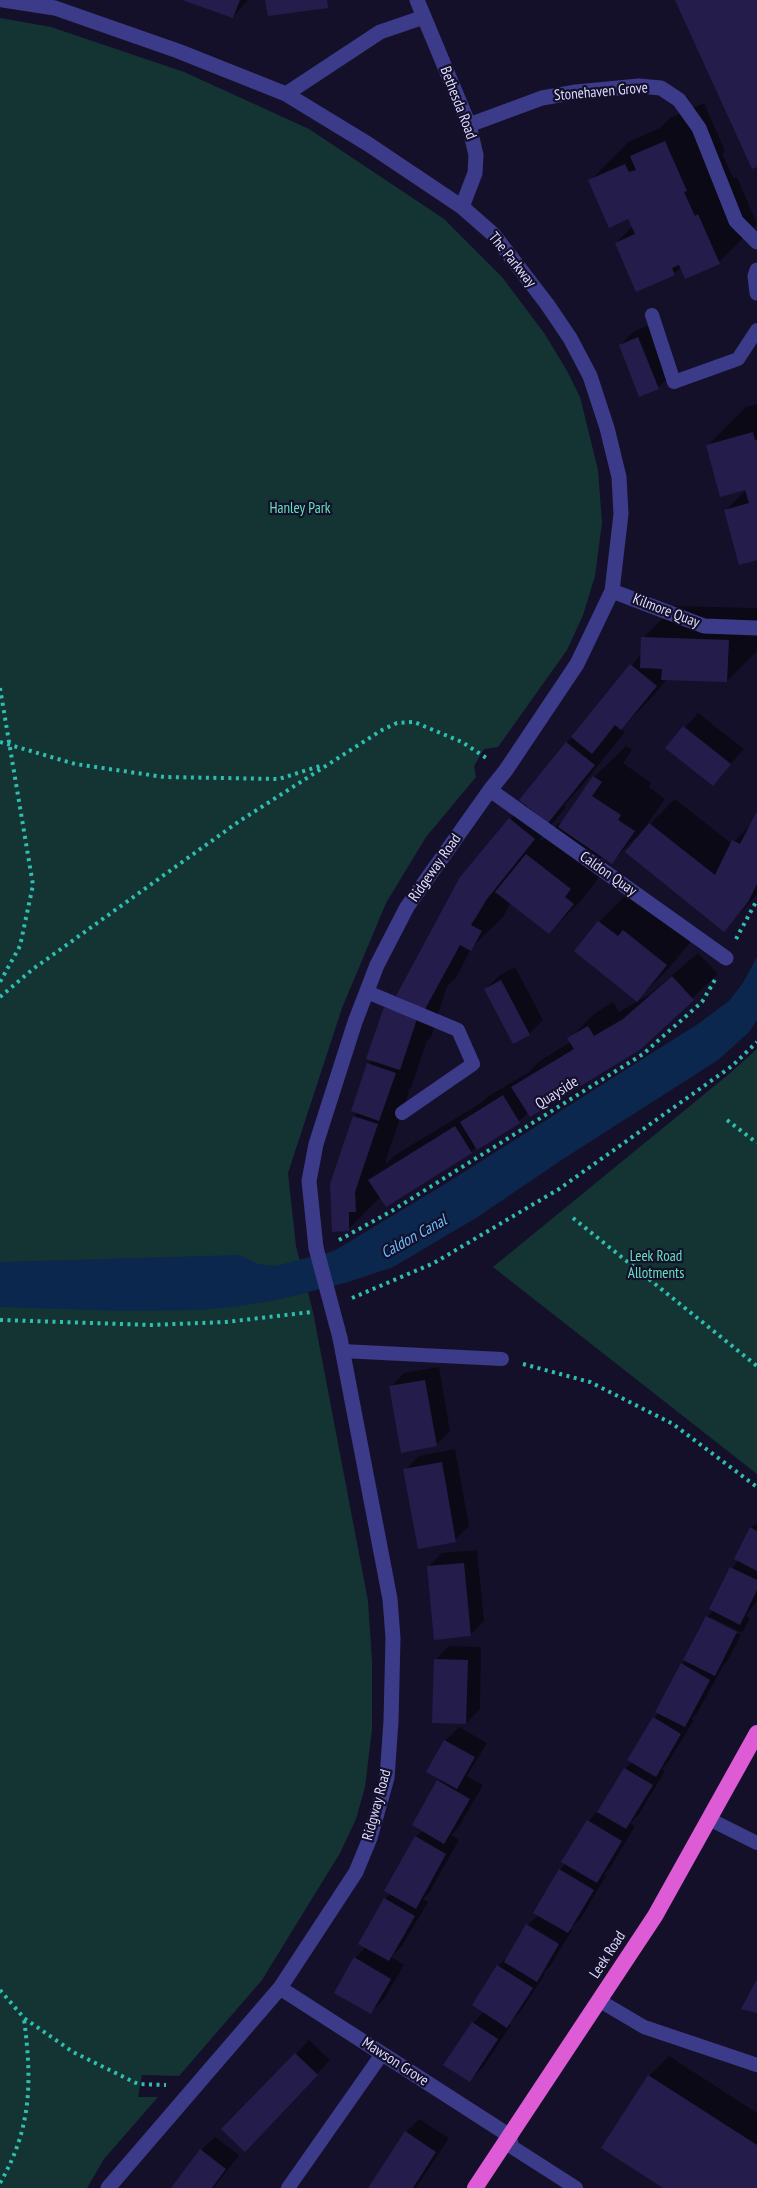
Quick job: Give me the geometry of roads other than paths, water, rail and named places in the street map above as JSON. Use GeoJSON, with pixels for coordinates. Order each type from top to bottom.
{"type":"FeatureCollection","features":[{"type":"Feature","properties":{"kind":"highway","name":"Leek Road"},"geometry":{"type":"LineString","coordinates":[[475,2188],[655,1916],[757,1733]]}},
{"type":"Feature","properties":{"kind":"street","name":"The Parkway"},"geometry":{"type":"LineString","coordinates":[[3,0],[55,8],[178,51],[286,94],[368,144],[462,207],[494,235],[522,270],[570,338],[590,376],[607,428],[619,477],[621,514]]}},
{"type":"Feature","properties":{"kind":"street","name":"Bethesda Road"},"geometry":{"type":"LineString","coordinates":[[417,0],[469,125],[477,155],[475,173],[462,207]]}},
{"type":"Feature","properties":{"kind":"street"},"geometry":{"type":"LineString","coordinates":[[286,94],[380,32],[424,17]]}},
{"type":"Feature","properties":{"kind":"street","name":"Stonehaven Grove"},"geometry":{"type":"LineString","coordinates":[[469,125],[542,98],[639,86],[661,88],[679,100],[699,128],[736,221],[757,242]]}},
{"type":"Feature","properties":{"kind":"street"},"geometry":{"type":"LineString","coordinates":[[757,270],[755,276],[757,293]]}},
{"type":"Feature","properties":{"kind":"street","name":"Ridgeway Road"},"geometry":{"type":"LineString","coordinates":[[316,1248],[309,1181],[316,1144],[355,1022],[377,965],[407,907],[506,770],[577,664],[603,614],[612,591],[621,514]]}},
{"type":"Feature","properties":{"kind":"street","name":"Kilmore Quay"},"geometry":{"type":"LineString","coordinates":[[612,591],[704,626],[757,628]]}},
{"type":"Feature","properties":{"kind":"street","name":"Caldon Quay"},"geometry":{"type":"LineString","coordinates":[[490,790],[726,958]]}},
{"type":"Feature","properties":{"kind":"street","name":"Ridgway Road"},"geometry":{"type":"LineString","coordinates":[[108,2188],[280,1988],[356,1872],[370,1838],[387,1778],[393,1638],[390,1599],[341,1345],[316,1248]]}},
{"type":"Feature","properties":{"kind":"street","name":"Mawson Grove"},"geometry":{"type":"LineString","coordinates":[[280,1988],[510,2136]]}},
{"type":"Feature","properties":{"kind":"lane"},"geometry":{"type":"LineString","coordinates":[[652,315],[674,382],[738,358],[757,330]]}},
{"type":"Feature","properties":{"kind":"lane"},"geometry":{"type":"LineString","coordinates":[[367,992],[458,1030],[473,1064],[402,1113]]}},
{"type":"Feature","properties":{"kind":"lane"},"geometry":{"type":"LineString","coordinates":[[341,1345],[502,1359]]}},
{"type":"Feature","properties":{"kind":"lane"},"geometry":{"type":"LineString","coordinates":[[709,1819],[757,1844]]}},
{"type":"Feature","properties":{"kind":"lane"},"geometry":{"type":"LineString","coordinates":[[600,2001],[644,2027],[757,2065]]}},
{"type":"Feature","properties":{"kind":"lane"},"geometry":{"type":"LineString","coordinates":[[288,2188],[382,2054]]}},
{"type":"Feature","properties":{"kind":"lane"},"geometry":{"type":"LineString","coordinates":[[510,2136],[512,2147],[576,2188]]}},
{"type":"Feature","properties":{"kind":"water","name":"Caldon Canal"},"geometry":{"type":"Polygon","coordinates":[[[757,957],[757,1020],[749,1032],[718,1060],[563,1159],[476,1218],[393,1267],[348,1282],[277,1300],[233,1307],[201,1310],[125,1311],[0,1307],[0,1262],[240,1255],[258,1264],[275,1266],[334,1251],[450,1181],[698,1024],[729,1001],[743,983],[757,957]]]}},
{"type":"Feature","properties":{"kind":"park label","name":"Hanley Park"},"geometry":{"type":"Point","coordinates":[300,509]}},
{"type":"Feature","properties":{"kind":"park label","name":"Leek Road Allotments"},"geometry":{"type":"Point","coordinates":[656,1266]}}]}
